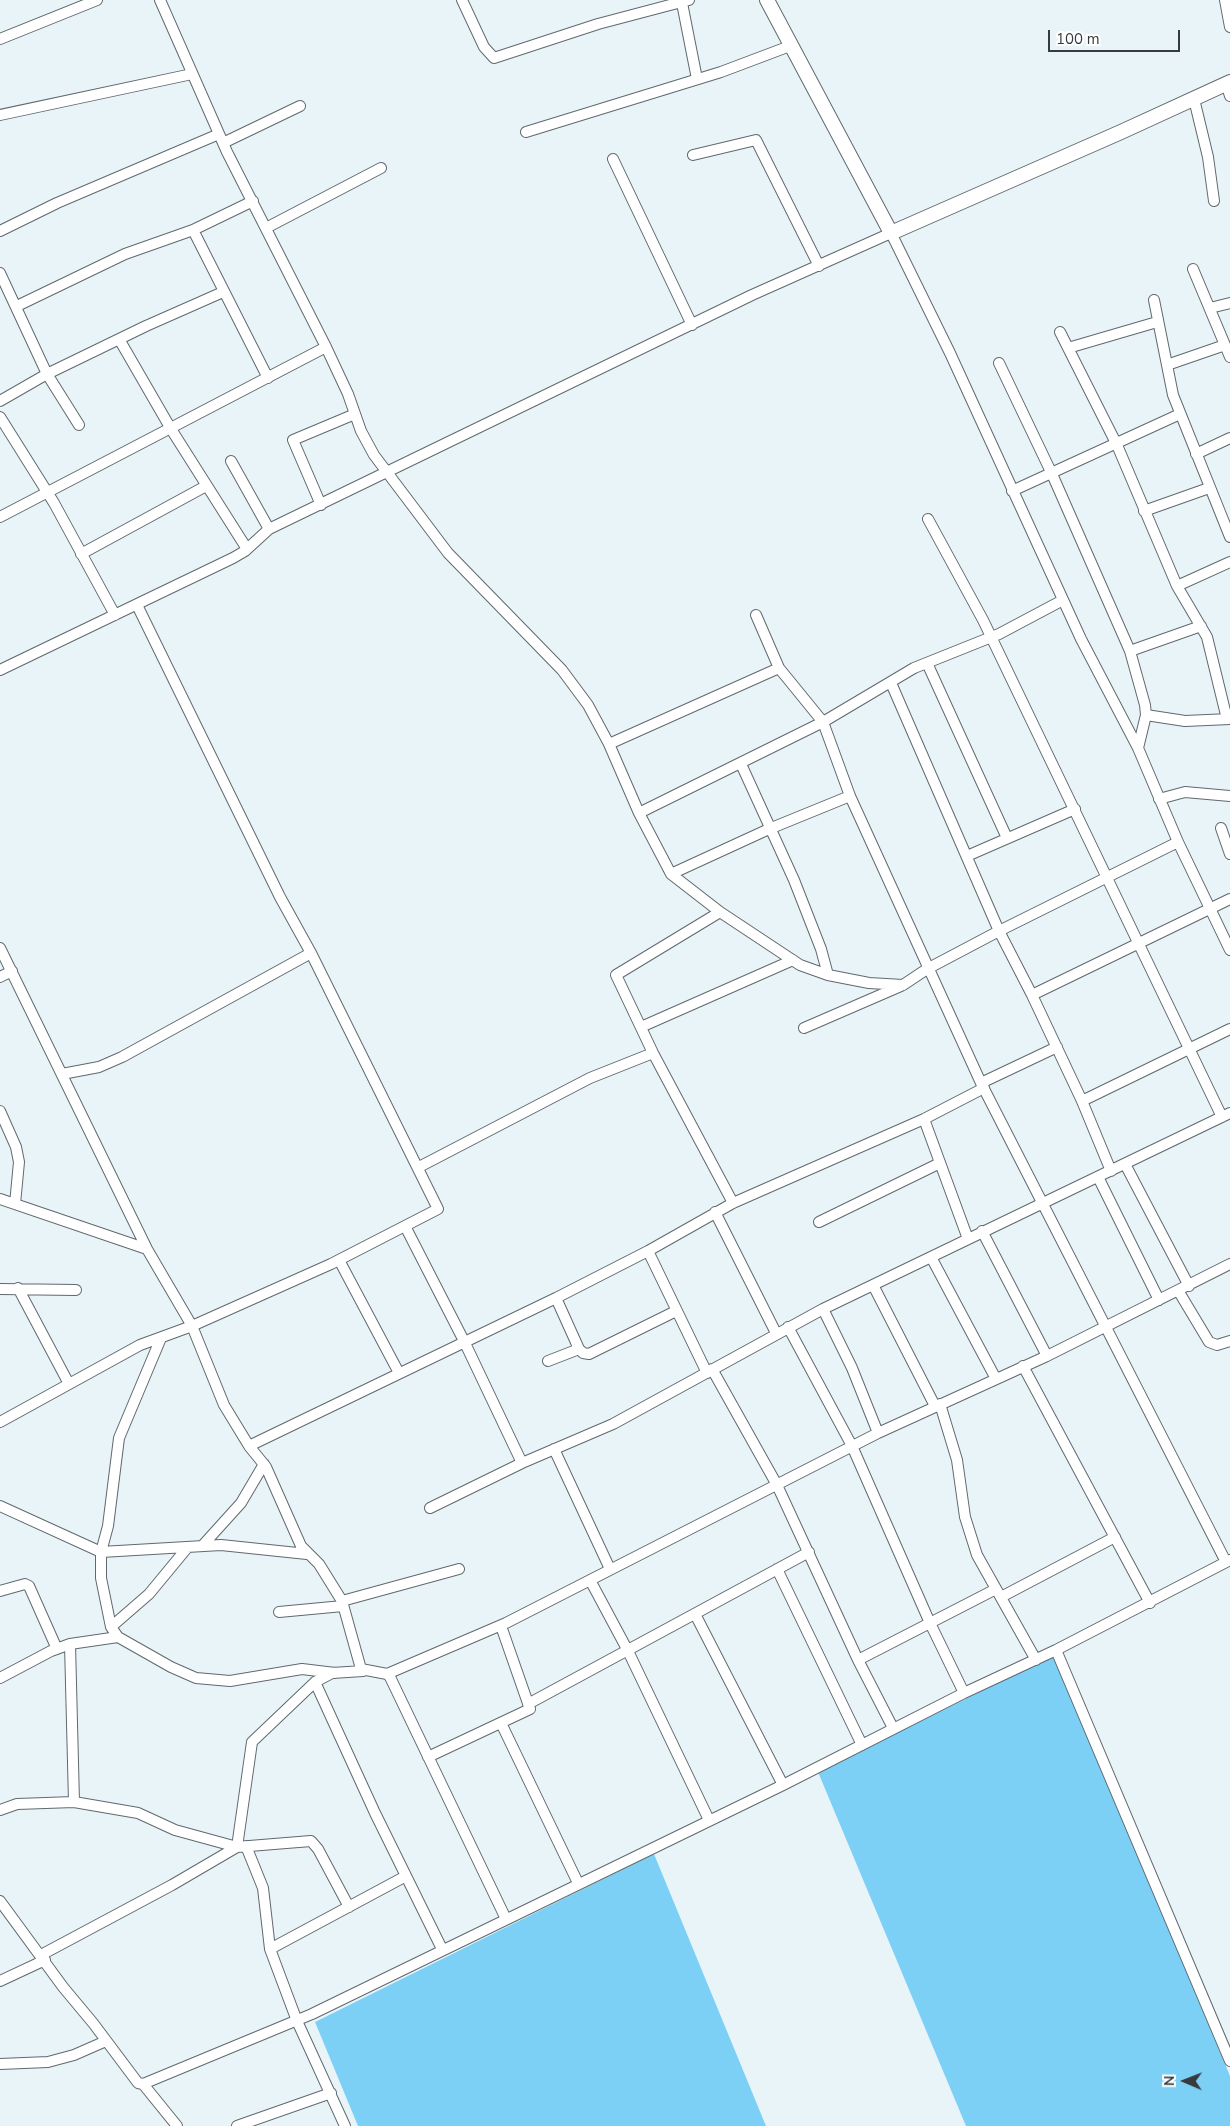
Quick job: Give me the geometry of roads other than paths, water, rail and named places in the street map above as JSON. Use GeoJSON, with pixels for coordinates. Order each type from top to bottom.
{"type":"FeatureCollection","features":[{"type":"Feature","properties":{"kind":"street"},"geometry":{"type":"LineString","coordinates":[[0,38],[98,0]]}},
{"type":"Feature","properties":{"kind":"street"},"geometry":{"type":"LineString","coordinates":[[160,0],[221,139],[326,347],[367,443],[385,473],[448,553],[562,670],[588,705],[609,744],[639,813],[671,874],[720,912],[793,960],[828,975],[869,982],[903,985]]}},
{"type":"Feature","properties":{"kind":"street"},"geometry":{"type":"LineString","coordinates":[[462,0],[484,47],[494,58],[598,24],[685,1],[697,79]]}},
{"type":"Feature","properties":{"kind":"street"},"geometry":{"type":"LineString","coordinates":[[767,0],[891,233],[950,353],[1063,600],[1138,748],[1178,842],[1230,949]]}},
{"type":"Feature","properties":{"kind":"street"},"geometry":{"type":"LineString","coordinates":[[1225,0],[1230,27]]}},
{"type":"Feature","properties":{"kind":"street"},"geometry":{"type":"LineString","coordinates":[[526,132],[721,72],[790,46]]}},
{"type":"Feature","properties":{"kind":"street"},"geometry":{"type":"LineString","coordinates":[[0,115],[192,74]]}},
{"type":"Feature","properties":{"kind":"street"},"geometry":{"type":"LineString","coordinates":[[0,670],[233,558],[247,549],[269,529],[752,295],[1194,99],[1229,87]]}},
{"type":"Feature","properties":{"kind":"street"},"geometry":{"type":"LineString","coordinates":[[1194,99],[1208,157],[1214,201]]}},
{"type":"Feature","properties":{"kind":"street"},"geometry":{"type":"LineString","coordinates":[[0,231],[57,202],[221,139],[300,106]]}},
{"type":"Feature","properties":{"kind":"street"},"geometry":{"type":"LineString","coordinates":[[693,155],[756,140],[819,266]]}},
{"type":"Feature","properties":{"kind":"street"},"geometry":{"type":"LineString","coordinates":[[613,159],[692,325]]}},
{"type":"Feature","properties":{"kind":"street"},"geometry":{"type":"LineString","coordinates":[[266,228],[381,168]]}},
{"type":"Feature","properties":{"kind":"street"},"geometry":{"type":"LineString","coordinates":[[17,306],[125,254],[193,230],[252,201]]}},
{"type":"Feature","properties":{"kind":"street"},"geometry":{"type":"LineString","coordinates":[[193,230],[268,378]]}},
{"type":"Feature","properties":{"kind":"street"},"geometry":{"type":"LineString","coordinates":[[1193,270],[1230,357]]}},
{"type":"Feature","properties":{"kind":"street"},"geometry":{"type":"LineString","coordinates":[[0,273],[47,374],[78,425]]}},
{"type":"Feature","properties":{"kind":"street"},"geometry":{"type":"LineString","coordinates":[[0,401],[47,374],[119,338],[223,292]]}},
{"type":"Feature","properties":{"kind":"street"},"geometry":{"type":"LineString","coordinates":[[1154,300],[1157,322],[1180,414],[1230,537]]}},
{"type":"Feature","properties":{"kind":"street"},"geometry":{"type":"LineString","coordinates":[[1210,308],[1230,303]]}},
{"type":"Feature","properties":{"kind":"street"},"geometry":{"type":"LineString","coordinates":[[1068,348],[1157,322]]}},
{"type":"Feature","properties":{"kind":"street"},"geometry":{"type":"LineString","coordinates":[[1060,332],[1117,445],[1177,586],[1206,637],[1229,719],[1185,721],[1146,715]]}},
{"type":"Feature","properties":{"kind":"street"},"geometry":{"type":"LineString","coordinates":[[119,338],[171,429],[247,549]]}},
{"type":"Feature","properties":{"kind":"street"},"geometry":{"type":"LineString","coordinates":[[1167,365],[1225,345]]}},
{"type":"Feature","properties":{"kind":"street"},"geometry":{"type":"LineString","coordinates":[[0,517],[326,347]]}},
{"type":"Feature","properties":{"kind":"street"},"geometry":{"type":"LineString","coordinates":[[999,363],[1052,474],[1130,651],[1141,685],[1146,715],[1138,748]]}},
{"type":"Feature","properties":{"kind":"street"},"geometry":{"type":"LineString","coordinates":[[321,505],[293,440],[355,414]]}},
{"type":"Feature","properties":{"kind":"street"},"geometry":{"type":"LineString","coordinates":[[1012,491],[1117,445],[1180,414]]}},
{"type":"Feature","properties":{"kind":"street"},"geometry":{"type":"LineString","coordinates":[[0,417],[5,435],[47,492],[114,616]]}},
{"type":"Feature","properties":{"kind":"street"},"geometry":{"type":"LineString","coordinates":[[1196,454],[1230,438]]}},
{"type":"Feature","properties":{"kind":"street"},"geometry":{"type":"LineString","coordinates":[[231,461],[269,529]]}},
{"type":"Feature","properties":{"kind":"street"},"geometry":{"type":"LineString","coordinates":[[81,554],[206,486]]}},
{"type":"Feature","properties":{"kind":"street"},"geometry":{"type":"LineString","coordinates":[[1144,511],[1210,488]]}},
{"type":"Feature","properties":{"kind":"street"},"geometry":{"type":"LineString","coordinates":[[430,1508],[522,1463],[612,1424],[823,1309],[1226,1115],[1190,1048],[1138,943],[990,636],[928,519]]}},
{"type":"Feature","properties":{"kind":"street"},"geometry":{"type":"LineString","coordinates":[[1177,586],[1230,562]]}},
{"type":"Feature","properties":{"kind":"street"},"geometry":{"type":"LineString","coordinates":[[639,813],[823,722],[927,663],[990,636],[999,634],[1063,600]]}},
{"type":"Feature","properties":{"kind":"street"},"geometry":{"type":"LineString","coordinates":[[0,1422],[131,1349],[192,1326],[339,1260],[438,1209],[419,1167],[408,1149],[311,954],[280,898],[136,605]]}},
{"type":"Feature","properties":{"kind":"street"},"geometry":{"type":"LineString","coordinates":[[142,2084],[297,2021],[783,1785],[964,1693],[1036,1660],[1150,1603],[1228,1561],[982,1086],[927,969],[850,796],[823,722],[779,668],[756,615]]}},
{"type":"Feature","properties":{"kind":"street"},"geometry":{"type":"LineString","coordinates":[[1130,651],[1201,626]]}},
{"type":"Feature","properties":{"kind":"street"},"geometry":{"type":"LineString","coordinates":[[927,663],[1007,838]]}},
{"type":"Feature","properties":{"kind":"street"},"geometry":{"type":"LineString","coordinates":[[609,744],[779,668]]}},
{"type":"Feature","properties":{"kind":"street"},"geometry":{"type":"LineString","coordinates":[[891,683],[999,932],[1032,995],[1082,1100],[1111,1171]]}},
{"type":"Feature","properties":{"kind":"street"},"geometry":{"type":"LineString","coordinates":[[741,764],[769,829],[794,880],[821,949],[828,975]]}},
{"type":"Feature","properties":{"kind":"street"},"geometry":{"type":"LineString","coordinates":[[1159,799],[1185,792],[1230,796]]}},
{"type":"Feature","properties":{"kind":"street"},"geometry":{"type":"LineString","coordinates":[[671,874],[769,829],[850,796]]}},
{"type":"Feature","properties":{"kind":"street"},"geometry":{"type":"LineString","coordinates":[[967,856],[1075,809]]}},
{"type":"Feature","properties":{"kind":"street"},"geometry":{"type":"LineString","coordinates":[[1221,828],[1230,854]]}},
{"type":"Feature","properties":{"kind":"street"},"geometry":{"type":"LineString","coordinates":[[804,1028],[903,985],[927,969],[1178,842]]}},
{"type":"Feature","properties":{"kind":"street"},"geometry":{"type":"LineString","coordinates":[[1032,995],[1209,907],[1230,899]]}},
{"type":"Feature","properties":{"kind":"street"},"geometry":{"type":"LineString","coordinates":[[720,912],[616,975],[653,1053],[733,1203]]}},
{"type":"Feature","properties":{"kind":"street"},"geometry":{"type":"LineString","coordinates":[[0,948],[147,1249],[192,1326],[224,1405],[249,1446],[264,1464],[301,1546],[319,1564],[342,1604],[359,1665],[363,1671]]}},
{"type":"Feature","properties":{"kind":"street"},"geometry":{"type":"LineString","coordinates":[[62,1074],[99,1067],[122,1058],[311,954]]}},
{"type":"Feature","properties":{"kind":"street"},"geometry":{"type":"LineString","coordinates":[[641,1027],[793,960]]}},
{"type":"Feature","properties":{"kind":"street"},"geometry":{"type":"LineString","coordinates":[[0,977],[12,971]]}},
{"type":"Feature","properties":{"kind":"street"},"geometry":{"type":"LineString","coordinates":[[1082,1100],[1230,1029]]}},
{"type":"Feature","properties":{"kind":"street"},"geometry":{"type":"LineString","coordinates":[[249,1446],[556,1298],[648,1251],[733,1203],[924,1119],[1056,1047]]}},
{"type":"Feature","properties":{"kind":"street"},"geometry":{"type":"LineString","coordinates":[[419,1167],[590,1078],[653,1053]]}},
{"type":"Feature","properties":{"kind":"street"},"geometry":{"type":"LineString","coordinates":[[0,1111],[16,1147],[19,1162],[15,1204]]}},
{"type":"Feature","properties":{"kind":"street"},"geometry":{"type":"LineString","coordinates":[[924,1119],[968,1239]]}},
{"type":"Feature","properties":{"kind":"street"},"geometry":{"type":"LineString","coordinates":[[819,1222],[940,1163]]}},
{"type":"Feature","properties":{"kind":"street"},"geometry":{"type":"LineString","coordinates":[[1125,1164],[1209,1342],[1217,1345],[1230,1340]]}},
{"type":"Feature","properties":{"kind":"street"},"geometry":{"type":"LineString","coordinates":[[1098,1178],[1159,1300]]}},
{"type":"Feature","properties":{"kind":"street"},"geometry":{"type":"LineString","coordinates":[[0,1199],[147,1249]]}},
{"type":"Feature","properties":{"kind":"street"},"geometry":{"type":"LineString","coordinates":[[716,1212],[776,1333]]}},
{"type":"Feature","properties":{"kind":"street"},"geometry":{"type":"LineString","coordinates":[[405,1226],[464,1341],[522,1463]]}},
{"type":"Feature","properties":{"kind":"street"},"geometry":{"type":"LineString","coordinates":[[982,1231],[1047,1356]]}},
{"type":"Feature","properties":{"kind":"street"},"geometry":{"type":"LineString","coordinates":[[648,1251],[676,1311],[777,1484],[858,1660],[893,1728]]}},
{"type":"Feature","properties":{"kind":"street"},"geometry":{"type":"LineString","coordinates":[[931,1256],[996,1379]]}},
{"type":"Feature","properties":{"kind":"street"},"geometry":{"type":"LineString","coordinates":[[339,1260],[399,1373]]}},
{"type":"Feature","properties":{"kind":"street"},"geometry":{"type":"LineString","coordinates":[[161,1338],[119,1438],[108,1526],[101,1552],[101,1578],[111,1627],[118,1637],[171,1667],[196,1678],[212,1681],[230,1681],[302,1669],[335,1673],[363,1671],[387,1674],[501,1626],[878,1433],[1047,1356],[1106,1325],[1184,1289],[1230,1264]]}},
{"type":"Feature","properties":{"kind":"street"},"geometry":{"type":"LineString","coordinates":[[873,1285],[937,1405],[957,1460],[965,1517],[977,1555],[1036,1660]]}},
{"type":"Feature","properties":{"kind":"street"},"geometry":{"type":"LineString","coordinates":[[0,1288],[76,1290]]}},
{"type":"Feature","properties":{"kind":"street"},"geometry":{"type":"LineString","coordinates":[[18,1288],[69,1384]]}},
{"type":"Feature","properties":{"kind":"street"},"geometry":{"type":"LineString","coordinates":[[556,1298],[579,1349],[583,1353],[588,1354],[676,1311]]}},
{"type":"Feature","properties":{"kind":"street"},"geometry":{"type":"LineString","coordinates":[[823,1309],[852,1368],[878,1433]]}},
{"type":"Feature","properties":{"kind":"street"},"geometry":{"type":"LineString","coordinates":[[788,1327],[852,1446],[930,1623],[964,1693]]}},
{"type":"Feature","properties":{"kind":"street"},"geometry":{"type":"LineString","coordinates":[[548,1361],[579,1349]]}},
{"type":"Feature","properties":{"kind":"street"},"geometry":{"type":"LineString","coordinates":[[1023,1366],[1150,1603]]}},
{"type":"Feature","properties":{"kind":"street"},"geometry":{"type":"LineString","coordinates":[[554,1450],[610,1569]]}},
{"type":"Feature","properties":{"kind":"street"},"geometry":{"type":"LineString","coordinates":[[203,1545],[240,1504],[264,1464]]}},
{"type":"Feature","properties":{"kind":"street"},"geometry":{"type":"LineString","coordinates":[[0,1506],[101,1552],[221,1545],[307,1554]]}},
{"type":"Feature","properties":{"kind":"street"},"geometry":{"type":"LineString","coordinates":[[858,1660],[930,1623],[999,1593],[1115,1537]]}},
{"type":"Feature","properties":{"kind":"street"},"geometry":{"type":"LineString","coordinates":[[111,1627],[149,1594],[187,1548]]}},
{"type":"Feature","properties":{"kind":"street"},"geometry":{"type":"LineString","coordinates":[[528,1704],[809,1552]]}},
{"type":"Feature","properties":{"kind":"street"},"geometry":{"type":"LineString","coordinates":[[778,1569],[862,1745]]}},
{"type":"Feature","properties":{"kind":"street"},"geometry":{"type":"LineString","coordinates":[[279,1612],[342,1604],[460,1570]]}},
{"type":"Feature","properties":{"kind":"street"},"geometry":{"type":"LineString","coordinates":[[590,1580],[628,1651],[709,1820]]}},
{"type":"Feature","properties":{"kind":"street"},"geometry":{"type":"LineString","coordinates":[[0,1591],[25,1584],[29,1586],[57,1649]]}},
{"type":"Feature","properties":{"kind":"street"},"geometry":{"type":"LineString","coordinates":[[695,1614],[783,1785]]}},
{"type":"Feature","properties":{"kind":"street"},"geometry":{"type":"LineString","coordinates":[[428,1757],[530,1709],[501,1626]]}},
{"type":"Feature","properties":{"kind":"street"},"geometry":{"type":"LineString","coordinates":[[0,1678],[70,1644],[118,1637]]}},
{"type":"Feature","properties":{"kind":"street"},"geometry":{"type":"LineString","coordinates":[[70,1644],[74,1802]]}},
{"type":"Feature","properties":{"kind":"street"},"geometry":{"type":"LineString","coordinates":[[1056,1650],[1230,2061]]}},
{"type":"Feature","properties":{"kind":"street"},"geometry":{"type":"LineString","coordinates":[[335,1673],[315,1682],[252,1742],[242,1847],[263,1888],[270,1949],[297,2021],[345,2126]]}},
{"type":"Feature","properties":{"kind":"street"},"geometry":{"type":"LineString","coordinates":[[387,1674],[506,1919]]}},
{"type":"Feature","properties":{"kind":"street"},"geometry":{"type":"LineString","coordinates":[[315,1682],[375,1813],[442,1949]]}},
{"type":"Feature","properties":{"kind":"street"},"geometry":{"type":"LineString","coordinates":[[501,1723],[578,1883]]}},
{"type":"Feature","properties":{"kind":"street"},"geometry":{"type":"LineString","coordinates":[[0,1810],[17,1804],[74,1802],[138,1813],[175,1830],[242,1847],[314,1842],[349,1907]]}},
{"type":"Feature","properties":{"kind":"street"},"geometry":{"type":"LineString","coordinates":[[0,1981],[242,1847]]}},
{"type":"Feature","properties":{"kind":"street"},"geometry":{"type":"LineString","coordinates":[[270,1949],[406,1876]]}},
{"type":"Feature","properties":{"kind":"street"},"geometry":{"type":"LineString","coordinates":[[0,1901],[43,1957],[62,1987],[138,2083],[142,2084],[177,2126]]}},
{"type":"Feature","properties":{"kind":"street"},"geometry":{"type":"LineString","coordinates":[[0,2064],[48,2062],[106,2042]]}},
{"type":"Feature","properties":{"kind":"street"},"geometry":{"type":"LineString","coordinates":[[237,2126],[331,2093]]}}]}
